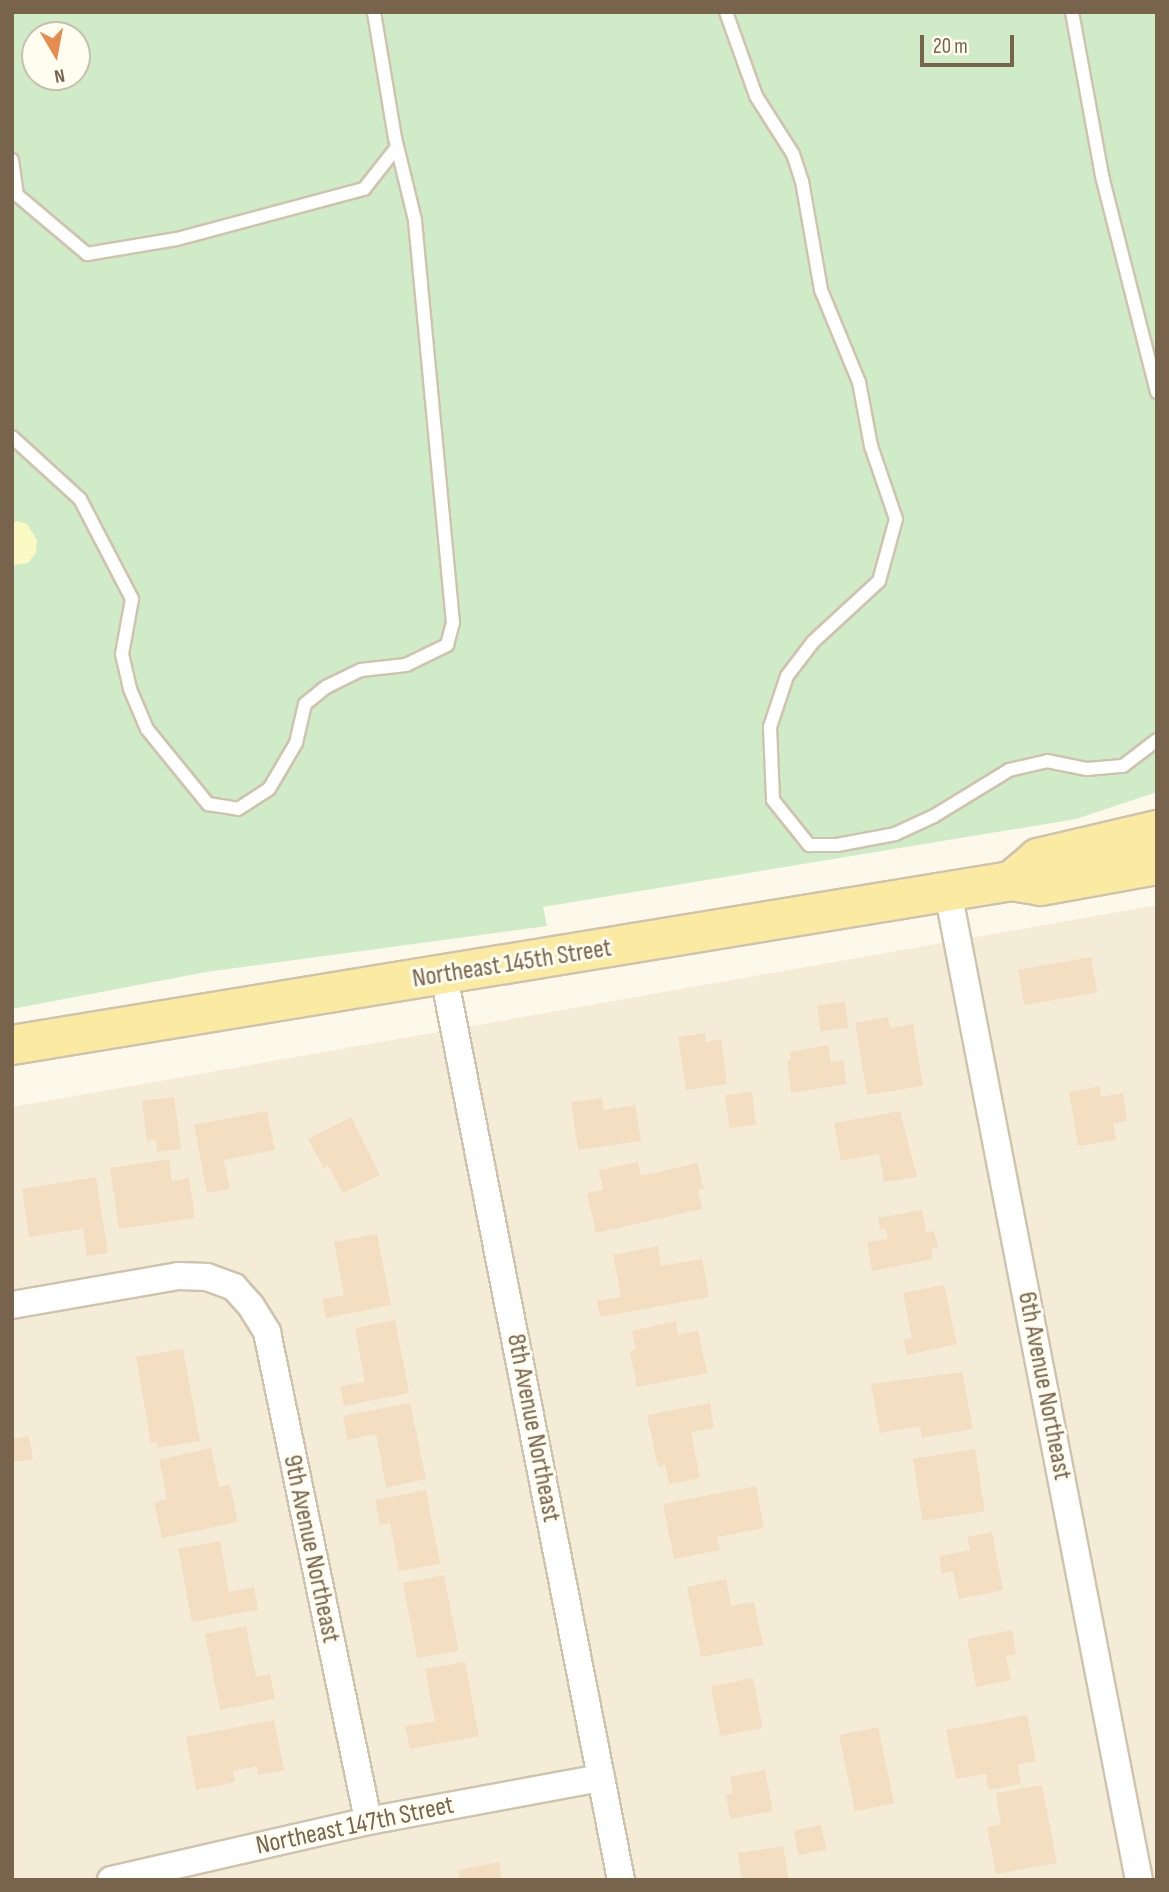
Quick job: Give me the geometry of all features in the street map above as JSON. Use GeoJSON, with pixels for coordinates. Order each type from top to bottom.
{"type":"FeatureCollection","features":[{"type":"Feature","properties":{"kind":"main road"},"geometry":{"type":"LineString","coordinates":[[1011,881],[1038,858],[1157,830]]}},
{"type":"Feature","properties":{"kind":"main road","name":"Northeast 145th Street"},"geometry":{"type":"LineString","coordinates":[[12,1045],[1011,881],[1041,886],[1157,865]]}},
{"type":"Feature","properties":{"kind":"street","name":"6th Avenue Northeast"},"geometry":{"type":"LineString","coordinates":[[948,892],[1139,1880]]}},
{"type":"Feature","properties":{"kind":"street","name":"8th Avenue Northeast"},"geometry":{"type":"LineString","coordinates":[[444,976],[621,1880]]}},
{"type":"Feature","properties":{"kind":"street","name":"9th Avenue Northeast"},"geometry":{"type":"LineString","coordinates":[[12,1305],[178,1276],[207,1278],[234,1287],[251,1306],[267,1332],[368,1821]]}},
{"type":"Feature","properties":{"kind":"street","name":"Northeast 147th Street"},"geometry":{"type":"LineString","coordinates":[[111,1880],[368,1821],[601,1778]]}},
{"type":"Feature","properties":{"kind":"lane"},"geometry":{"type":"LineString","coordinates":[[12,437],[80,499],[132,599],[121,654],[130,689],[147,729],[208,804],[238,809],[269,789],[296,743],[305,704],[326,687],[361,670],[406,664],[447,645],[453,623],[415,220],[397,147],[374,12]]}},
{"type":"Feature","properties":{"kind":"lane"},"geometry":{"type":"LineString","coordinates":[[726,12],[756,96],[796,163],[821,290],[859,382],[871,446],[896,519],[879,581],[813,642],[787,676],[771,727],[773,800],[809,845],[836,845],[895,834],[934,816],[1009,770],[1046,761],[1087,769],[1123,766],[1157,740]]}},
{"type":"Feature","properties":{"kind":"lane"},"geometry":{"type":"LineString","coordinates":[[1072,12],[1102,176],[1157,392]]}},
{"type":"Feature","properties":{"kind":"lane"},"geometry":{"type":"LineString","coordinates":[[12,160],[17,195],[87,254],[177,239],[365,189],[397,147]]}},
{"type":"Feature","properties":{"kind":"shaded area"},"geometry":{"type":"Polygon","coordinates":[[[1157,905],[1157,1880],[12,1880],[12,1107],[1157,905]]]}},
{"type":"Feature","properties":{"kind":"green space"},"geometry":{"type":"Polygon","coordinates":[[[12,12],[1157,12],[1157,792],[1076,819],[543,907],[547,926],[206,972],[12,1009],[12,12]]]}},
{"type":"Feature","properties":{"kind":"sand"},"geometry":{"type":"Polygon","coordinates":[[[17,521],[27,524],[37,540],[36,553],[28,563],[14,565],[12,523],[17,521]]]}},
{"type":"Feature","properties":{"kind":"building"},"geometry":{"type":"Polygon","coordinates":[[[1091,957],[1097,992],[1024,1005],[1018,970],[1091,957]]]}},
{"type":"Feature","properties":{"kind":"building"},"geometry":{"type":"Polygon","coordinates":[[[845,1002],[848,1028],[820,1031],[817,1005],[845,1002]]]}},
{"type":"Feature","properties":{"kind":"building"},"geometry":{"type":"Polygon","coordinates":[[[888,1017],[890,1028],[913,1024],[923,1086],[867,1095],[855,1023],[888,1017]]]}},
{"type":"Feature","properties":{"kind":"building"},"geometry":{"type":"Polygon","coordinates":[[[705,1033],[706,1042],[721,1039],[727,1084],[686,1090],[678,1037],[705,1033]]]}},
{"type":"Feature","properties":{"kind":"building"},"geometry":{"type":"Polygon","coordinates":[[[828,1045],[831,1062],[843,1060],[847,1084],[791,1093],[787,1061],[791,1060],[790,1052],[828,1045]]]}},
{"type":"Feature","properties":{"kind":"building"},"geometry":{"type":"Polygon","coordinates":[[[1100,1086],[1101,1097],[1123,1093],[1127,1121],[1113,1123],[1116,1140],[1078,1146],[1069,1092],[1100,1086]]]}},
{"type":"Feature","properties":{"kind":"building"},"geometry":{"type":"Polygon","coordinates":[[[752,1092],[756,1125],[729,1128],[725,1095],[752,1092]]]}},
{"type":"Feature","properties":{"kind":"building"},"geometry":{"type":"Polygon","coordinates":[[[174,1097],[181,1149],[157,1152],[156,1140],[147,1141],[142,1101],[174,1097]]]}},
{"type":"Feature","properties":{"kind":"building"},"geometry":{"type":"Polygon","coordinates":[[[602,1098],[603,1110],[635,1105],[641,1141],[578,1150],[571,1102],[602,1098]]]}},
{"type":"Feature","properties":{"kind":"building"},"geometry":{"type":"Polygon","coordinates":[[[267,1111],[275,1150],[224,1160],[230,1189],[207,1193],[194,1125],[267,1111]]]}},
{"type":"Feature","properties":{"kind":"building"},"geometry":{"type":"Polygon","coordinates":[[[900,1111],[917,1177],[884,1182],[879,1154],[841,1161],[834,1123],[900,1111]]]}},
{"type":"Feature","properties":{"kind":"building"},"geometry":{"type":"Polygon","coordinates":[[[351,1117],[380,1175],[343,1193],[328,1165],[324,1169],[308,1139],[351,1117]]]}},
{"type":"Feature","properties":{"kind":"building"},"geometry":{"type":"Polygon","coordinates":[[[169,1159],[172,1181],[189,1178],[195,1218],[119,1229],[110,1168],[169,1159]]]}},
{"type":"Feature","properties":{"kind":"building"},"geometry":{"type":"Polygon","coordinates":[[[638,1162],[641,1176],[697,1163],[704,1189],[698,1191],[702,1209],[596,1233],[587,1193],[603,1190],[599,1170],[638,1162]]]}},
{"type":"Feature","properties":{"kind":"building"},"geometry":{"type":"Polygon","coordinates":[[[96,1177],[108,1253],[87,1256],[83,1229],[29,1237],[22,1189],[96,1177]]]}},
{"type":"Feature","properties":{"kind":"building"},"geometry":{"type":"Polygon","coordinates":[[[922,1210],[926,1232],[934,1231],[938,1248],[931,1249],[933,1259],[872,1271],[867,1242],[888,1239],[886,1229],[880,1230],[878,1218],[922,1210]]]}},
{"type":"Feature","properties":{"kind":"building"},"geometry":{"type":"Polygon","coordinates":[[[377,1234],[391,1305],[326,1318],[322,1299],[344,1295],[334,1242],[377,1234]]]}},
{"type":"Feature","properties":{"kind":"building"},"geometry":{"type":"Polygon","coordinates":[[[658,1246],[661,1266],[702,1259],[709,1297],[600,1317],[597,1301],[621,1297],[613,1255],[658,1246]]]}},
{"type":"Feature","properties":{"kind":"building"},"geometry":{"type":"Polygon","coordinates":[[[944,1285],[957,1344],[907,1355],[904,1340],[912,1338],[903,1293],[944,1285]]]}},
{"type":"Feature","properties":{"kind":"building"},"geometry":{"type":"Polygon","coordinates":[[[395,1320],[409,1393],[344,1406],[340,1386],[365,1382],[355,1328],[395,1320]]]}},
{"type":"Feature","properties":{"kind":"building"},"geometry":{"type":"Polygon","coordinates":[[[676,1321],[678,1335],[698,1330],[707,1373],[637,1387],[630,1351],[636,1350],[632,1331],[676,1321]]]}},
{"type":"Feature","properties":{"kind":"building"},"geometry":{"type":"Polygon","coordinates":[[[183,1349],[200,1441],[158,1448],[157,1442],[151,1443],[136,1357],[183,1349]]]}},
{"type":"Feature","properties":{"kind":"building"},"geometry":{"type":"Polygon","coordinates":[[[962,1372],[973,1429],[922,1438],[920,1426],[880,1433],[871,1384],[962,1372]]]}},
{"type":"Feature","properties":{"kind":"building"},"geometry":{"type":"Polygon","coordinates":[[[410,1403],[426,1479],[386,1488],[376,1434],[347,1440],[343,1416],[410,1403]]]}},
{"type":"Feature","properties":{"kind":"building"},"geometry":{"type":"Polygon","coordinates":[[[710,1403],[714,1428],[691,1432],[700,1478],[669,1484],[665,1465],[658,1467],[647,1415],[710,1403]]]}},
{"type":"Feature","properties":{"kind":"building"},"geometry":{"type":"Polygon","coordinates":[[[29,1436],[33,1459],[12,1462],[12,1439],[29,1436]]]}},
{"type":"Feature","properties":{"kind":"building"},"geometry":{"type":"Polygon","coordinates":[[[211,1448],[219,1487],[230,1485],[238,1522],[162,1538],[154,1502],[167,1499],[159,1460],[211,1448]]]}},
{"type":"Feature","properties":{"kind":"building"},"geometry":{"type":"Polygon","coordinates":[[[975,1449],[985,1511],[923,1521],[913,1459],[975,1449]]]}},
{"type":"Feature","properties":{"kind":"building"},"geometry":{"type":"Polygon","coordinates":[[[756,1486],[764,1528],[717,1537],[720,1550],[674,1559],[663,1504],[756,1486]]]}},
{"type":"Feature","properties":{"kind":"building"},"geometry":{"type":"Polygon","coordinates":[[[426,1490],[440,1564],[399,1571],[390,1523],[380,1525],[375,1500],[426,1490]]]}},
{"type":"Feature","properties":{"kind":"building"},"geometry":{"type":"Polygon","coordinates":[[[992,1532],[1003,1590],[959,1599],[953,1571],[942,1574],[939,1556],[970,1550],[967,1537],[992,1532]]]}},
{"type":"Feature","properties":{"kind":"building"},"geometry":{"type":"Polygon","coordinates":[[[220,1541],[229,1592],[254,1587],[258,1610],[192,1622],[178,1549],[220,1541]]]}},
{"type":"Feature","properties":{"kind":"building"},"geometry":{"type":"Polygon","coordinates":[[[444,1575],[459,1651],[417,1659],[403,1583],[444,1575]]]}},
{"type":"Feature","properties":{"kind":"building"},"geometry":{"type":"Polygon","coordinates":[[[726,1579],[731,1606],[754,1602],[763,1645],[701,1657],[687,1587],[726,1579]]]}},
{"type":"Feature","properties":{"kind":"building"},"geometry":{"type":"Polygon","coordinates":[[[246,1626],[256,1677],[270,1674],[275,1699],[220,1710],[205,1634],[246,1626]]]}},
{"type":"Feature","properties":{"kind":"building"},"geometry":{"type":"Polygon","coordinates":[[[1012,1630],[1016,1654],[1006,1656],[1011,1680],[976,1687],[967,1639],[1012,1630]]]}},
{"type":"Feature","properties":{"kind":"building"},"geometry":{"type":"Polygon","coordinates":[[[465,1662],[479,1736],[410,1749],[405,1726],[435,1721],[425,1669],[465,1662]]]}},
{"type":"Feature","properties":{"kind":"building"},"geometry":{"type":"Polygon","coordinates":[[[753,1678],[763,1728],[721,1736],[711,1686],[753,1678]]]}},
{"type":"Feature","properties":{"kind":"building"},"geometry":{"type":"Polygon","coordinates":[[[1027,1715],[1036,1761],[1018,1764],[1021,1784],[989,1790],[986,1774],[956,1779],[946,1730],[1027,1715]]]}},
{"type":"Feature","properties":{"kind":"building"},"geometry":{"type":"Polygon","coordinates":[[[274,1720],[284,1770],[258,1775],[257,1766],[233,1771],[235,1782],[196,1790],[186,1737],[274,1720]]]}},
{"type":"Feature","properties":{"kind":"building"},"geometry":{"type":"Polygon","coordinates":[[[878,1727],[894,1803],[855,1812],[839,1735],[878,1727]]]}},
{"type":"Feature","properties":{"kind":"building"},"geometry":{"type":"Polygon","coordinates":[[[765,1770],[773,1811],[730,1819],[726,1795],[733,1793],[730,1777],[765,1770]]]}},
{"type":"Feature","properties":{"kind":"building"},"geometry":{"type":"Polygon","coordinates":[[[1042,1785],[1057,1863],[996,1874],[987,1827],[1001,1824],[996,1793],[1042,1785]]]}},
{"type":"Feature","properties":{"kind":"building"},"geometry":{"type":"Polygon","coordinates":[[[821,1825],[826,1849],[799,1855],[794,1831],[821,1825]]]}},
{"type":"Feature","properties":{"kind":"building"},"geometry":{"type":"Polygon","coordinates":[[[783,1846],[789,1880],[742,1880],[738,1853],[783,1846]]]}},
{"type":"Feature","properties":{"kind":"building"},"geometry":{"type":"Polygon","coordinates":[[[499,1862],[502,1880],[460,1880],[458,1870],[499,1862]]]}}]}
